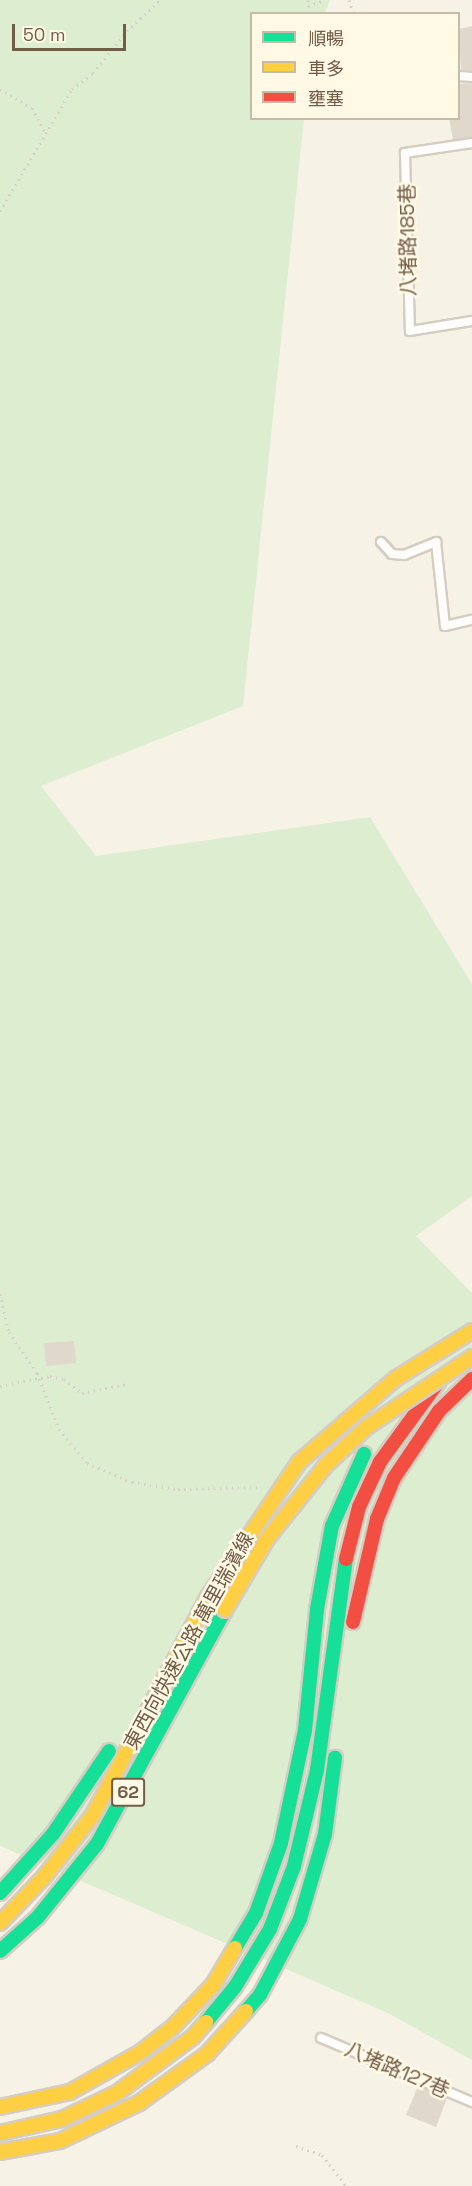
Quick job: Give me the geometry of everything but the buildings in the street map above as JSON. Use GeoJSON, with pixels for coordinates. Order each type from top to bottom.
{"type":"FeatureCollection","features":[{"type":"Feature","properties":{"kind":"highway"},"geometry":{"type":"LineString","coordinates":[[0,2107],[70,2092],[141,2052],[197,2005],[231,1958],[256,1913],[281,1842],[305,1730],[323,1565],[343,1495],[379,1429],[427,1369],[472,1324]]}},
{"type":"Feature","properties":{"kind":"highway","name":"東西向快速公路 萬里瑞濱線"},"geometry":{"type":"LineString","coordinates":[[0,1923],[44,1876],[93,1815],[174,1656],[208,1597],[299,1462],[395,1379],[472,1331]]}},
{"type":"Feature","properties":{"kind":"highway"},"geometry":{"type":"LineString","coordinates":[[0,2133],[62,2119],[117,2093],[193,2037],[235,1987],[254,1957],[270,1929],[297,1856],[317,1770],[341,1581],[359,1507],[397,1434],[450,1369],[472,1347]]}},
{"type":"Feature","properties":{"kind":"highway","name":"東西向快速公路 萬里瑞濱線"},"geometry":{"type":"LineString","coordinates":[[0,1951],[38,1917],[97,1844],[225,1610],[267,1539],[326,1465],[367,1427],[405,1399],[472,1357]]}},
{"type":"Feature","properties":{"kind":"highway"},"geometry":{"type":"LineString","coordinates":[[351,1640],[357,1595],[384,1500],[429,1425],[472,1379]]}},
{"type":"Feature","properties":{"kind":"highway"},"geometry":{"type":"LineString","coordinates":[[0,1893],[52,1834],[174,1656]]}},
{"type":"Feature","properties":{"kind":"highway"},"geometry":{"type":"LineString","coordinates":[[0,2151],[60,2141],[139,2103],[207,2054],[260,1995],[300,1919],[325,1834],[337,1743]]}},
{"type":"Feature","properties":{"kind":"lane","name":"八堵路185巷"},"geometry":{"type":"LineString","coordinates":[[472,143],[405,153],[410,332],[472,321]]}},
{"type":"Feature","properties":{"kind":"lane"},"geometry":{"type":"LineString","coordinates":[[381,542],[392,554],[404,555],[436,542],[445,626],[472,620]]}},
{"type":"Feature","properties":{"kind":"lane","name":"八堵路127巷"},"geometry":{"type":"LineString","coordinates":[[321,2038],[472,2102]]}},
{"type":"Feature","properties":{"kind":"path"},"geometry":{"type":"LineString","coordinates":[[0,211],[45,131],[72,89],[93,73],[127,31],[160,0]]}},
{"type":"Feature","properties":{"kind":"path"},"geometry":{"type":"LineString","coordinates":[[308,0],[308,6],[325,0]]}},
{"type":"Feature","properties":{"kind":"path"},"geometry":{"type":"LineString","coordinates":[[0,89],[32,108],[45,131]]}},
{"type":"Feature","properties":{"kind":"path"},"geometry":{"type":"LineString","coordinates":[[0,1294],[9,1332],[39,1377],[59,1429],[74,1451],[95,1468],[132,1482],[178,1489],[266,1488]]}},
{"type":"Feature","properties":{"kind":"path"},"geometry":{"type":"LineString","coordinates":[[0,1386],[39,1377],[58,1377],[82,1393],[126,1384]]}},
{"type":"Feature","properties":{"kind":"path"},"geometry":{"type":"LineString","coordinates":[[296,2146],[322,2155],[346,2186]]}},
{"type":"Feature","properties":{"kind":"green space"},"geometry":{"type":"Polygon","coordinates":[[[0,0],[330,0],[325,12],[250,12],[250,120],[304,120],[243,706],[41,786],[96,856],[370,817],[472,984],[472,1196],[416,1236],[472,1293],[472,2060],[388,2013],[0,1846],[0,0]]]}},
{"type":"Feature","properties":{"kind":"traffic: fast"},"geometry":{"type":"LineString","coordinates":[[235,1948],[256,1913],[281,1843],[305,1730],[317,1609],[332,1526],[364,1454]]}},
{"type":"Feature","properties":{"kind":"traffic: fast"},"geometry":{"type":"LineString","coordinates":[[206,2022],[235,1987],[270,1929],[294,1866],[317,1770],[346,1559]]}},
{"type":"Feature","properties":{"kind":"traffic: fast"},"geometry":{"type":"LineString","coordinates":[[0,1951],[38,1917],[97,1844],[225,1610]]}},
{"type":"Feature","properties":{"kind":"traffic: fast"},"geometry":{"type":"LineString","coordinates":[[0,1893],[53,1834],[109,1751]]}},
{"type":"Feature","properties":{"kind":"traffic: fast"},"geometry":{"type":"LineString","coordinates":[[246,2011],[260,1995],[300,1919],[325,1834],[335,1758]]}},
{"type":"Feature","properties":{"kind":"traffic: slow"},"geometry":{"type":"LineString","coordinates":[[208,1597],[299,1462],[395,1379],[472,1331]]}},
{"type":"Feature","properties":{"kind":"traffic: slow"},"geometry":{"type":"LineString","coordinates":[[225,1610],[267,1539],[326,1465],[367,1427],[472,1357]]}},
{"type":"Feature","properties":{"kind":"traffic: slow"},"geometry":{"type":"LineString","coordinates":[[0,1923],[44,1877],[93,1815],[208,1597]]}},
{"type":"Feature","properties":{"kind":"traffic: slow"},"geometry":{"type":"LineString","coordinates":[[0,2107],[70,2092],[141,2052],[172,2028],[213,1985],[235,1948]]}},
{"type":"Feature","properties":{"kind":"traffic: slow"},"geometry":{"type":"LineString","coordinates":[[0,2152],[60,2141],[139,2103],[207,2054],[246,2011]]}},
{"type":"Feature","properties":{"kind":"traffic: slow"},"geometry":{"type":"LineString","coordinates":[[0,2133],[62,2119],[117,2093],[193,2037],[206,2022]]}},
{"type":"Feature","properties":{"kind":"traffic: jam"},"geometry":{"type":"LineString","coordinates":[[353,1622],[377,1519],[394,1478],[439,1411],[472,1379]]}},
{"type":"Feature","properties":{"kind":"traffic: jam"},"geometry":{"type":"LineString","coordinates":[[346,1559],[359,1507],[380,1462],[439,1381]]}}]}
